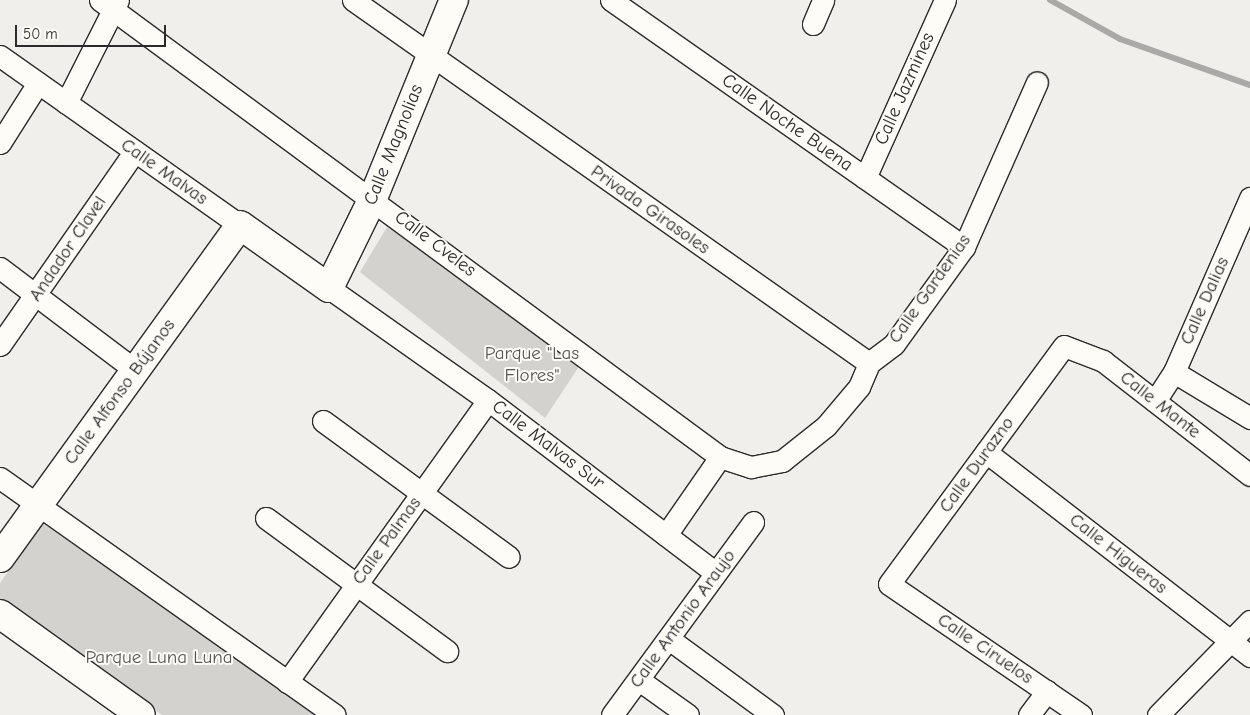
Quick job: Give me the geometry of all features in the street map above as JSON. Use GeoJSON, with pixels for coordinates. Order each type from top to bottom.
{"type":"FeatureCollection","features":[{"type":"Feature","properties":{"kind":"street","name":"Privada Girasoles"},"geometry":{"type":"LineString","coordinates":[[353,0],[430,57],[869,364]]}},
{"type":"Feature","properties":{"kind":"street","name":"Calle Magnolias"},"geometry":{"type":"LineString","coordinates":[[329,288],[373,198],[454,0]]}},
{"type":"Feature","properties":{"kind":"street","name":"Calle Noche Buena"},"geometry":{"type":"LineString","coordinates":[[611,0],[964,247]]}},
{"type":"Feature","properties":{"kind":"street"},"geometry":{"type":"LineString","coordinates":[[813,24],[823,0]]}},
{"type":"Feature","properties":{"kind":"street","name":"Calle Jazmines"},"geometry":{"type":"LineString","coordinates":[[865,178],[945,0]]}},
{"type":"Feature","properties":{"kind":"street"},"geometry":{"type":"LineString","coordinates":[[66,103],[111,4]]}},
{"type":"Feature","properties":{"kind":"street","name":"Calle Cveles"},"geometry":{"type":"LineString","coordinates":[[111,4],[720,456]]}},
{"type":"Feature","properties":{"kind":"street","name":"Calle Malvas"},"geometry":{"type":"LineString","coordinates":[[0,56],[329,288]]}},
{"type":"Feature","properties":{"kind":"street","name":"Calle Gardenias"},"geometry":{"type":"LineString","coordinates":[[720,456],[751,467],[782,461],[826,426],[859,387],[869,364],[894,344],[964,247],[1038,82]]}},
{"type":"Feature","properties":{"kind":"street"},"geometry":{"type":"LineString","coordinates":[[0,143],[38,83]]}},
{"type":"Feature","properties":{"kind":"street","name":"Andador Clavel"},"geometry":{"type":"LineString","coordinates":[[0,345],[36,296],[135,151]]}},
{"type":"Feature","properties":{"kind":"street","name":"Calle Dalias"},"geometry":{"type":"LineString","coordinates":[[1155,401],[1174,372],[1250,198]]}},
{"type":"Feature","properties":{"kind":"street","name":"Calle Alfonso Bújanos"},"geometry":{"type":"LineString","coordinates":[[0,558],[240,225]]}},
{"type":"Feature","properties":{"kind":"street"},"geometry":{"type":"LineString","coordinates":[[0,268],[135,370]]}},
{"type":"Feature","properties":{"kind":"street","name":"Calle Malvas Sur"},"geometry":{"type":"LineString","coordinates":[[329,288],[488,400],[715,572]]}},
{"type":"Feature","properties":{"kind":"street","name":"Calle Mante"},"geometry":{"type":"LineString","coordinates":[[1064,346],[1103,361],[1250,475]]}},
{"type":"Feature","properties":{"kind":"street","name":"Calle Durazno"},"geometry":{"type":"LineString","coordinates":[[889,584],[1064,346]]}},
{"type":"Feature","properties":{"kind":"street"},"geometry":{"type":"LineString","coordinates":[[1174,372],[1250,418]]}},
{"type":"Feature","properties":{"kind":"street","name":"Calle Palmas"},"geometry":{"type":"LineString","coordinates":[[287,682],[488,400]]}},
{"type":"Feature","properties":{"kind":"street"},"geometry":{"type":"LineString","coordinates":[[323,421],[423,491],[509,557]]}},
{"type":"Feature","properties":{"kind":"street","name":"Calle Higueras"},"geometry":{"type":"LineString","coordinates":[[986,452],[1250,656]]}},
{"type":"Feature","properties":{"kind":"street"},"geometry":{"type":"LineString","coordinates":[[666,535],[720,456]]}},
{"type":"Feature","properties":{"kind":"street"},"geometry":{"type":"LineString","coordinates":[[0,478],[335,715]]}},
{"type":"Feature","properties":{"kind":"street"},"geometry":{"type":"LineString","coordinates":[[266,518],[447,651]]}},
{"type":"Feature","properties":{"kind":"street","name":"Calle Antonio Araujo"},"geometry":{"type":"LineString","coordinates":[[612,715],[753,522]]}},
{"type":"Feature","properties":{"kind":"street","name":"Calle Ciruelos"},"geometry":{"type":"LineString","coordinates":[[889,584],[1081,715]]}},
{"type":"Feature","properties":{"kind":"street"},"geometry":{"type":"LineString","coordinates":[[0,614],[141,715]]}},
{"type":"Feature","properties":{"kind":"street"},"geometry":{"type":"LineString","coordinates":[[1158,715],[1250,621]]}},
{"type":"Feature","properties":{"kind":"street"},"geometry":{"type":"LineString","coordinates":[[669,639],[773,715]]}},
{"type":"Feature","properties":{"kind":"street"},"geometry":{"type":"LineString","coordinates":[[638,680],[688,715]]}},
{"type":"Feature","properties":{"kind":"street"},"geometry":{"type":"LineString","coordinates":[[1029,715],[1046,691]]}},
{"type":"Feature","properties":{"kind":"green space","name":"Parque \"Las Flores\""},"geometry":{"type":"Polygon","coordinates":[[[387,227],[584,359],[545,418],[360,272],[387,227]]]}},
{"type":"Feature","properties":{"kind":"green space","name":"Parque Luna Luna"},"geometry":{"type":"Polygon","coordinates":[[[42,523],[318,715],[162,715],[0,602],[0,583],[42,523]]]}},
{"type":"Feature","properties":{"kind":"waterway"},"geometry":{"type":"LineString","coordinates":[[1050,0],[1120,39],[1250,85]]}}]}
